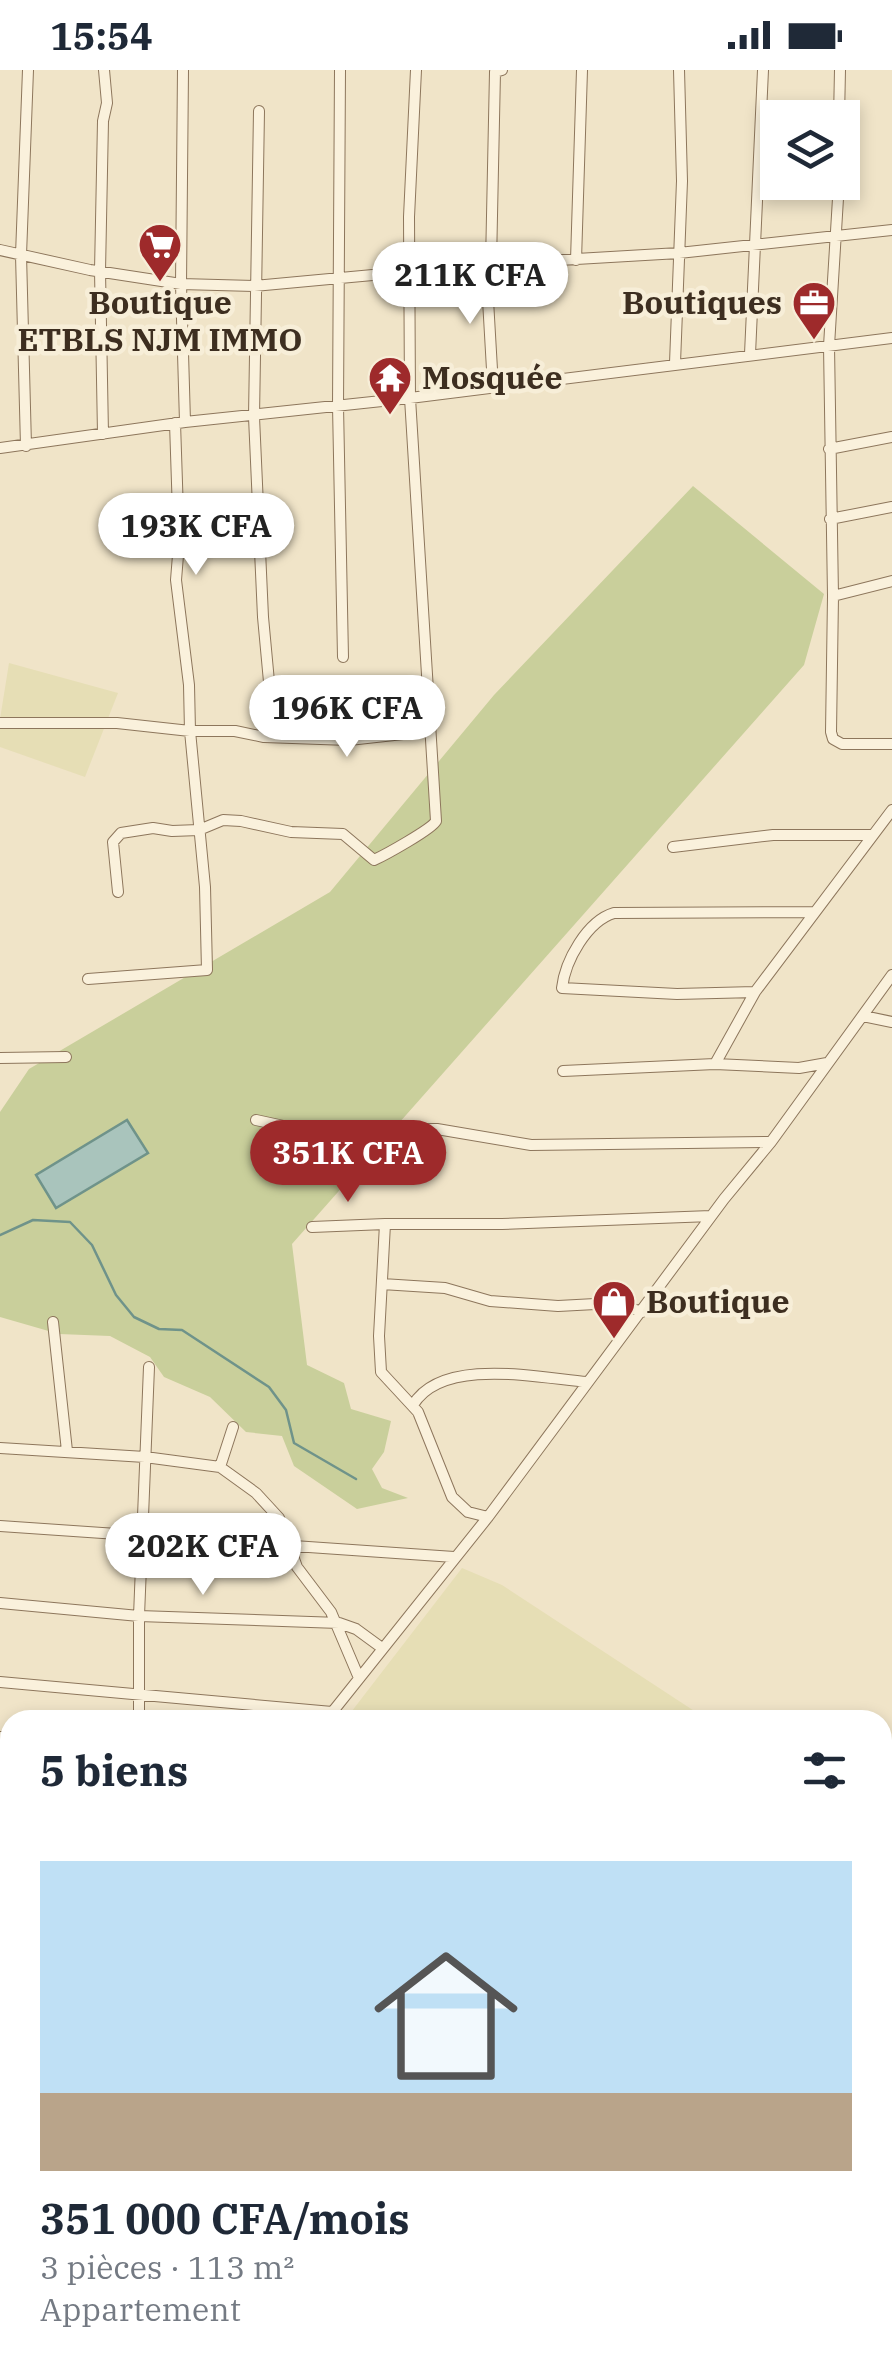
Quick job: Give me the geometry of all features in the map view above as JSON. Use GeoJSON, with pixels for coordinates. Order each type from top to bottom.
{"type":"FeatureCollection","features":[{"type":"Feature","properties":{"kind":"street"},"geometry":{"type":"LineString","coordinates":[[26,446],[21,255],[28,70]]}},
{"type":"Feature","properties":{"kind":"street"},"geometry":{"type":"LineString","coordinates":[[103,434],[100,272],[103,121],[107,103],[104,70]]}},
{"type":"Feature","properties":{"kind":"street"},"geometry":{"type":"LineString","coordinates":[[88,979],[207,970],[205,887],[189,685],[176,580],[183,70]]}},
{"type":"Feature","properties":{"kind":"street"},"geometry":{"type":"LineString","coordinates":[[340,70],[338,406],[342,657]]}},
{"type":"Feature","properties":{"kind":"street"},"geometry":{"type":"LineString","coordinates":[[118,892],[113,842],[121,833],[153,828],[172,832],[199,830],[223,820],[241,821],[291,832],[343,834],[374,860],[429,831],[436,821],[410,398],[409,217],[416,70]]}},
{"type":"Feature","properties":{"kind":"street"},"geometry":{"type":"LineString","coordinates":[[494,387],[489,264],[495,72],[502,70]]}},
{"type":"Feature","properties":{"kind":"street"},"geometry":{"type":"LineString","coordinates":[[576,260],[582,70]]}},
{"type":"Feature","properties":{"kind":"street"},"geometry":{"type":"LineString","coordinates":[[676,362],[682,181],[679,70]]}},
{"type":"Feature","properties":{"kind":"street"},"geometry":{"type":"LineString","coordinates":[[750,354],[764,70]]}},
{"type":"Feature","properties":{"kind":"street"},"geometry":{"type":"LineString","coordinates":[[839,100],[840,70]]}},
{"type":"Feature","properties":{"kind":"street"},"geometry":{"type":"LineString","coordinates":[[259,110],[254,416],[262,600],[272,714],[264,737]]}},
{"type":"Feature","properties":{"kind":"street"},"geometry":{"type":"LineString","coordinates":[[838,200],[829,346],[833,740],[842,744],[892,744]]}},
{"type":"Feature","properties":{"kind":"street"},"geometry":{"type":"LineString","coordinates":[[0,250],[100,272],[182,284],[254,286],[489,264],[679,253],[892,230]]}},
{"type":"Feature","properties":{"kind":"street"},"geometry":{"type":"LineString","coordinates":[[0,448],[892,338]]}},
{"type":"Feature","properties":{"kind":"street"},"geometry":{"type":"LineString","coordinates":[[829,448],[892,437]]}},
{"type":"Feature","properties":{"kind":"street"},"geometry":{"type":"LineString","coordinates":[[830,518],[892,507]]}},
{"type":"Feature","properties":{"kind":"street"},"geometry":{"type":"LineString","coordinates":[[833,596],[892,581]]}},
{"type":"Feature","properties":{"kind":"street"},"geometry":{"type":"LineString","coordinates":[[0,723],[116,724],[348,740],[430,730]]}},
{"type":"Feature","properties":{"kind":"street"},"geometry":{"type":"LineString","coordinates":[[715,1064],[755,992],[892,810]]}},
{"type":"Feature","properties":{"kind":"street"},"geometry":{"type":"LineString","coordinates":[[674,847],[773,835],[874,835]]}},
{"type":"Feature","properties":{"kind":"street"},"geometry":{"type":"LineString","coordinates":[[755,992],[677,994],[562,988],[566,969],[582,940],[604,916],[815,912]]}},
{"type":"Feature","properties":{"kind":"street"},"geometry":{"type":"LineString","coordinates":[[334,1710],[488,1517],[892,976]]}},
{"type":"Feature","properties":{"kind":"street"},"geometry":{"type":"LineString","coordinates":[[863,1016],[892,1022]]}},
{"type":"Feature","properties":{"kind":"street"},"geometry":{"type":"LineString","coordinates":[[0,1058],[66,1057]]}},
{"type":"Feature","properties":{"kind":"street"},"geometry":{"type":"LineString","coordinates":[[563,1071],[715,1064],[784,1068],[826,1063]]}},
{"type":"Feature","properties":{"kind":"street"},"geometry":{"type":"LineString","coordinates":[[256,1120],[302,1130],[438,1129],[530,1145],[771,1142]]}},
{"type":"Feature","properties":{"kind":"street"},"geometry":{"type":"LineString","coordinates":[[312,1227],[712,1216]]}},
{"type":"Feature","properties":{"kind":"street"},"geometry":{"type":"LineString","coordinates":[[385,1224],[381,1372],[414,1405],[452,1498],[468,1512],[488,1517]]}},
{"type":"Feature","properties":{"kind":"street"},"geometry":{"type":"LineString","coordinates":[[382,1284],[445,1288],[490,1301],[558,1306],[614,1303],[642,1312]]}},
{"type":"Feature","properties":{"kind":"street"},"geometry":{"type":"LineString","coordinates":[[53,1322],[67,1451]]}},
{"type":"Feature","properties":{"kind":"street"},"geometry":{"type":"LineString","coordinates":[[139,1710],[149,1367]]}},
{"type":"Feature","properties":{"kind":"street"},"geometry":{"type":"LineString","coordinates":[[414,1405],[429,1388],[467,1375],[587,1382]]}},
{"type":"Feature","properties":{"kind":"street"},"geometry":{"type":"LineString","coordinates":[[220,1467],[232,1427]]}},
{"type":"Feature","properties":{"kind":"street"},"geometry":{"type":"LineString","coordinates":[[0,1448],[145,1457],[220,1467],[270,1506],[284,1526],[288,1548],[301,1575],[326,1603],[358,1678]]}},
{"type":"Feature","properties":{"kind":"street"},"geometry":{"type":"LineString","coordinates":[[0,1526],[454,1557]]}},
{"type":"Feature","properties":{"kind":"street"},"geometry":{"type":"LineString","coordinates":[[0,1603],[139,1616],[335,1622],[356,1629],[382,1648]]}},
{"type":"Feature","properties":{"kind":"street"},"geometry":{"type":"LineString","coordinates":[[0,1682],[272,1710]]}},
{"type":"Feature","properties":{"kind":"shaded area"},"geometry":{"type":"Polygon","coordinates":[[[9,663],[118,693],[85,777],[0,747],[9,663]]]}},
{"type":"Feature","properties":{"kind":"shaded area"},"geometry":{"type":"Polygon","coordinates":[[[462,1568],[502,1585],[693,1710],[353,1710],[462,1568]]]}},
{"type":"Feature","properties":{"kind":"green space"},"geometry":{"type":"Polygon","coordinates":[[[693,486],[824,594],[804,665],[292,1244],[307,1365],[344,1383],[351,1409],[391,1421],[384,1452],[372,1469],[382,1488],[408,1498],[357,1509],[294,1466],[282,1436],[246,1432],[210,1397],[164,1377],[150,1357],[110,1336],[59,1334],[0,1317],[0,1112],[29,1069],[330,892],[494,695],[693,486]]]}},
{"type":"Feature","properties":{"kind":"water"},"geometry":{"type":"Polygon","coordinates":[[[127,1120],[148,1153],[56,1208],[36,1175],[127,1120]]]}},
{"type":"Feature","properties":{"kind":"waterway"},"geometry":{"type":"LineString","coordinates":[[0,1235],[33,1220],[70,1222],[92,1245],[116,1295],[134,1317],[159,1329],[182,1330],[269,1387],[286,1410],[294,1443],[356,1479]]}},
{"type":"Feature","properties":{"kind":"place","name":"Boutique ETBLS NJM IMMO"},"geometry":{"type":"Point","coordinates":[160,283]}},
{"type":"Feature","properties":{"kind":"place","name":"Boutiques"},"geometry":{"type":"Point","coordinates":[814,341]}},
{"type":"Feature","properties":{"kind":"place","name":"Mosquée"},"geometry":{"type":"Point","coordinates":[390,416]}},
{"type":"Feature","properties":{"kind":"place","name":"Boutique"},"geometry":{"type":"Point","coordinates":[614,1340]}}]}
